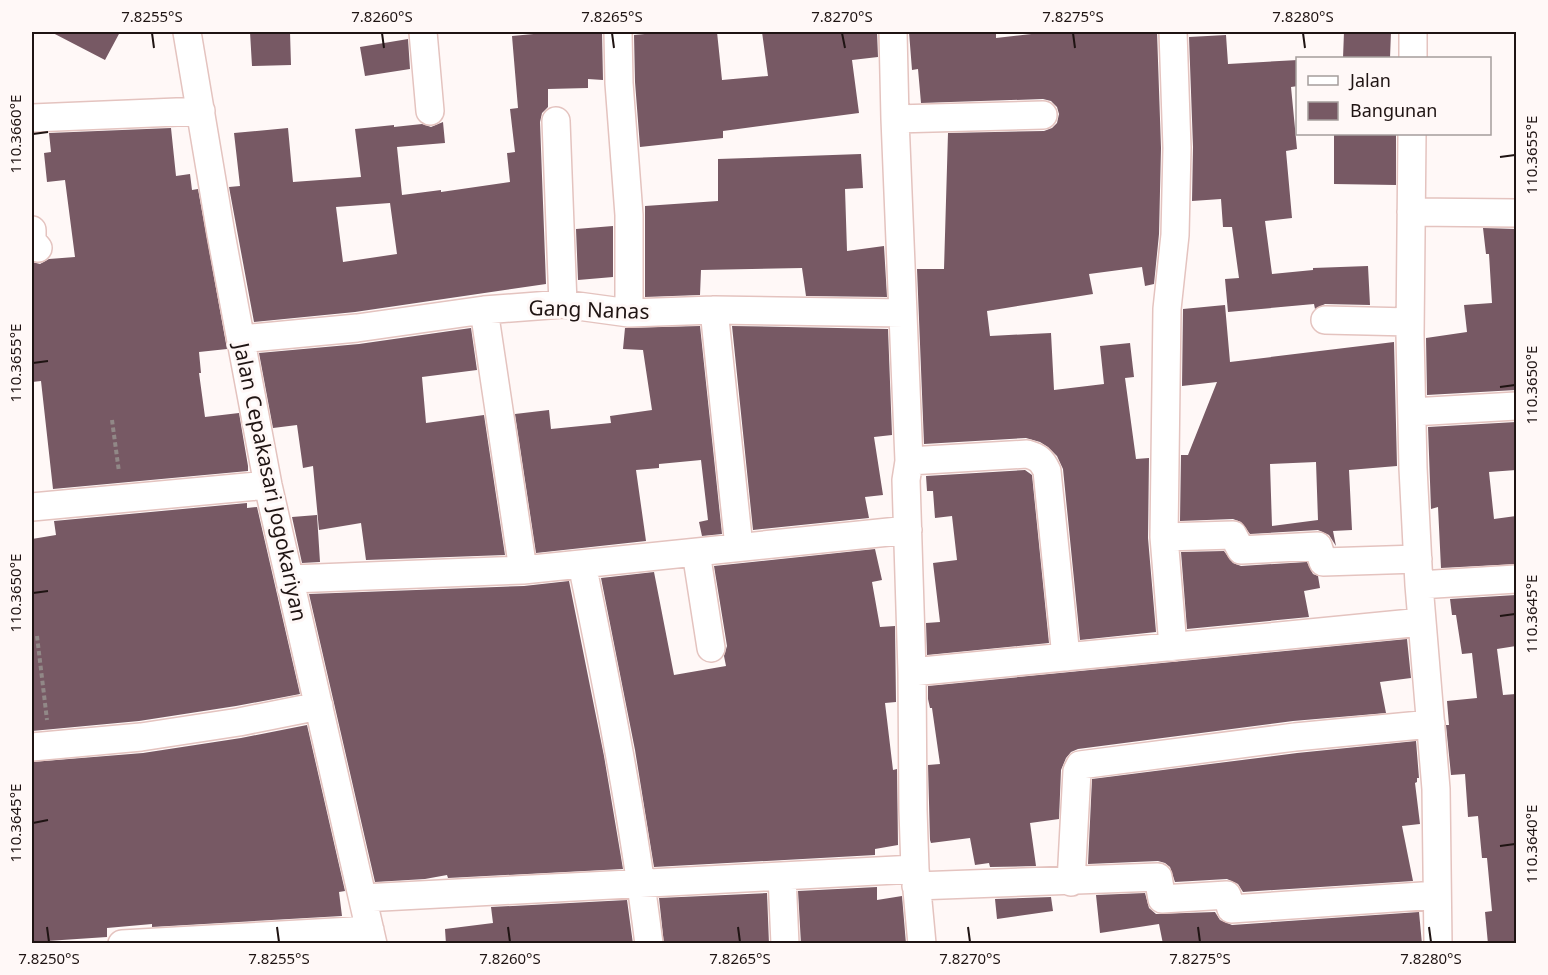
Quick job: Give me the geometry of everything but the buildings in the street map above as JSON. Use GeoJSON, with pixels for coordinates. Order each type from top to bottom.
{"type":"FeatureCollection","features":[{"type":"Feature","properties":{"kind":"street","name":"Jalan Cepakasari Jogokariyan"},"geometry":{"type":"LineString","coordinates":[[188,32],[268,485],[371,937]]}},
{"type":"Feature","properties":{"kind":"street"},"geometry":{"type":"LineString","coordinates":[[423,32],[430,111]]}},
{"type":"Feature","properties":{"kind":"street"},"geometry":{"type":"LineString","coordinates":[[618,32],[619,82],[629,215],[629,313]]}},
{"type":"Feature","properties":{"kind":"street"},"geometry":{"type":"LineString","coordinates":[[893,32],[909,461],[906,480],[912,672],[912,810],[915,877],[922,944]]}},
{"type":"Feature","properties":{"kind":"street"},"geometry":{"type":"LineString","coordinates":[[1173,32],[1177,148],[1175,235],[1167,309],[1164,537],[1173,647]]}},
{"type":"Feature","properties":{"kind":"street"},"geometry":{"type":"LineString","coordinates":[[1413,32],[1413,57]]}},
{"type":"Feature","properties":{"kind":"street"},"geometry":{"type":"LineString","coordinates":[[32,118],[201,111]]}},
{"type":"Feature","properties":{"kind":"street"},"geometry":{"type":"LineString","coordinates":[[895,119],[1043,115]]}},
{"type":"Feature","properties":{"kind":"street"},"geometry":{"type":"LineString","coordinates":[[556,121],[563,304]]}},
{"type":"Feature","properties":{"kind":"street"},"geometry":{"type":"LineString","coordinates":[[1412,135],[1410,322],[1412,412],[1422,622],[1436,789],[1438,944]]}},
{"type":"Feature","properties":{"kind":"street"},"geometry":{"type":"LineString","coordinates":[[1411,212],[1516,213]]}},
{"type":"Feature","properties":{"kind":"street","name":"Gang Nanas"},"geometry":{"type":"LineString","coordinates":[[241,339],[357,328],[484,309],[563,304],[629,313],[714,310],[903,313]]}},
{"type":"Feature","properties":{"kind":"street"},"geometry":{"type":"LineString","coordinates":[[484,309],[523,570]]}},
{"type":"Feature","properties":{"kind":"street"},"geometry":{"type":"LineString","coordinates":[[714,310],[739,547]]}},
{"type":"Feature","properties":{"kind":"street"},"geometry":{"type":"LineString","coordinates":[[1324,321],[1410,322]]}},
{"type":"Feature","properties":{"kind":"street"},"geometry":{"type":"LineString","coordinates":[[1412,412],[1516,406]]}},
{"type":"Feature","properties":{"kind":"street"},"geometry":{"type":"LineString","coordinates":[[909,461],[1027,454],[1037,456],[1043,462],[1047,471],[1066,657]]}},
{"type":"Feature","properties":{"kind":"street"},"geometry":{"type":"LineString","coordinates":[[32,507],[268,485]]}},
{"type":"Feature","properties":{"kind":"street"},"geometry":{"type":"LineString","coordinates":[[291,579],[523,570],[908,530]]}},
{"type":"Feature","properties":{"kind":"street"},"geometry":{"type":"LineString","coordinates":[[1164,537],[1233,534],[1241,550],[1318,546],[1323,562],[1516,579]]}},
{"type":"Feature","properties":{"kind":"street"},"geometry":{"type":"LineString","coordinates":[[696,552],[711,648]]}},
{"type":"Feature","properties":{"kind":"street"},"geometry":{"type":"LineString","coordinates":[[582,564],[611,705],[642,883],[649,944]]}},
{"type":"Feature","properties":{"kind":"street"},"geometry":{"type":"LineString","coordinates":[[912,672],[1422,622]]}},
{"type":"Feature","properties":{"kind":"street"},"geometry":{"type":"LineString","coordinates":[[40,746],[141,737],[239,722],[319,706]]}},
{"type":"Feature","properties":{"kind":"street"},"geometry":{"type":"LineString","coordinates":[[1071,882],[1077,771],[1080,765],[1307,736],[1431,724]]}},
{"type":"Feature","properties":{"kind":"street"},"geometry":{"type":"LineString","coordinates":[[782,876],[786,944]]}},
{"type":"Feature","properties":{"kind":"street"},"geometry":{"type":"LineString","coordinates":[[363,898],[782,876],[1071,882],[1158,877],[1162,898],[1227,895],[1231,909],[1437,895]]}},
{"type":"Feature","properties":{"kind":"street"},"geometry":{"type":"LineString","coordinates":[[122,944],[371,937]]}},
{"type":"Feature","properties":{"kind":"path"},"geometry":{"type":"LineString","coordinates":[[112,420],[122,500]]}},
{"type":"Feature","properties":{"kind":"path"},"geometry":{"type":"LineString","coordinates":[[37,636],[40,746]]}}]}
